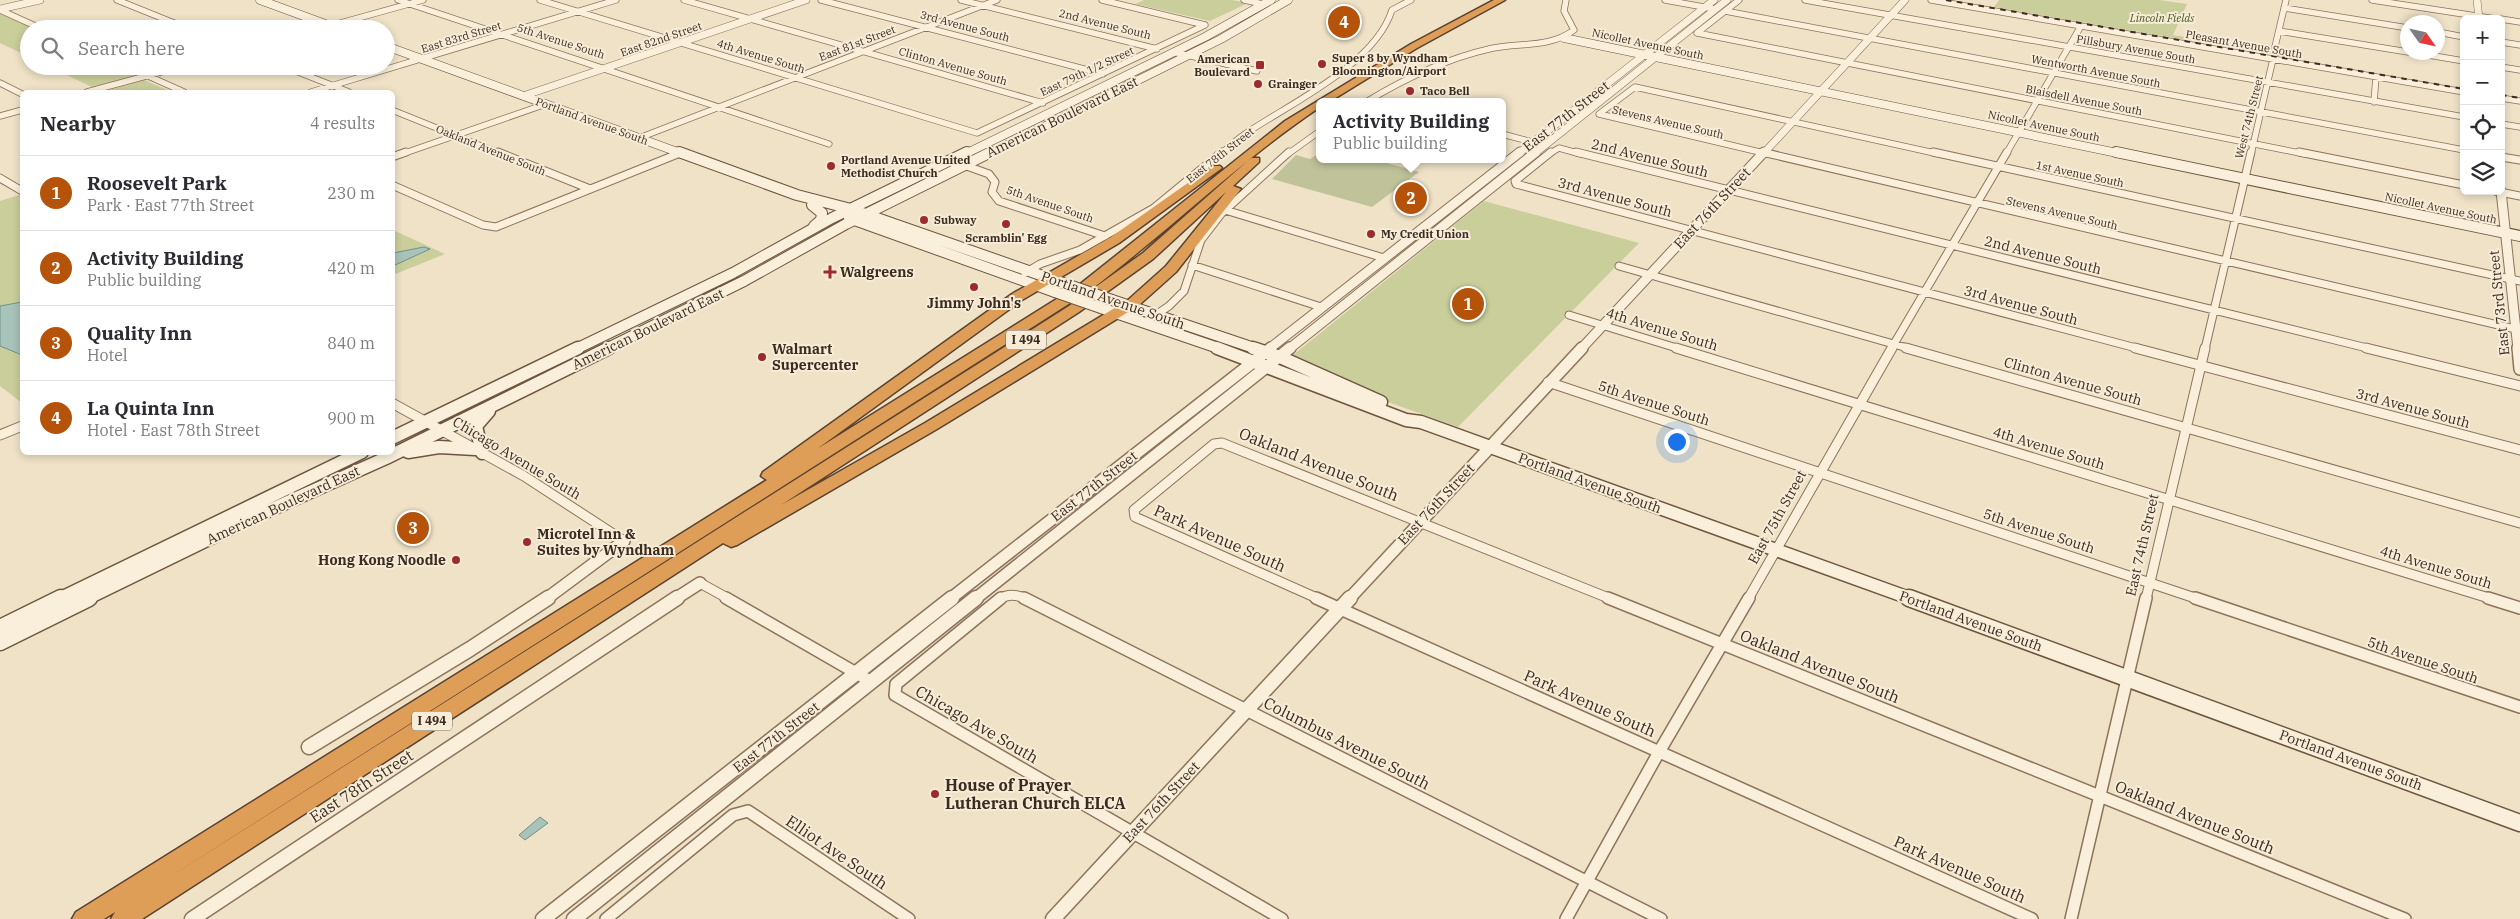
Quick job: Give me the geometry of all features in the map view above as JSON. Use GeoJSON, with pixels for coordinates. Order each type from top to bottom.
{"type":"FeatureCollection","features":[{"type":"Feature","properties":{"kind":"highway","name":"I 494"},"geometry":{"type":"LineString","coordinates":[[1344,98],[1505,2]]}},
{"type":"Feature","properties":{"kind":"highway","name":"I 494"},"geometry":{"type":"LineString","coordinates":[[1327,98],[1421,42],[1505,2]]}},
{"type":"Feature","properties":{"kind":"highway","name":"I 494"},"geometry":{"type":"LineString","coordinates":[[84,919],[1084,288],[1133,252],[1316,105]]}},
{"type":"Feature","properties":{"kind":"highway","name":"I 494"},"geometry":{"type":"LineString","coordinates":[[123,919],[1108,286],[1148,256],[1264,146],[1316,115]]}},
{"type":"Feature","properties":{"kind":"highway"},"geometry":{"type":"LineString","coordinates":[[646,565],[940,353],[1043,282],[1115,240],[1217,168],[1264,146]]}},
{"type":"Feature","properties":{"kind":"highway"},"geometry":{"type":"LineString","coordinates":[[592,618],[799,503],[1042,360],[1114,306],[1128,306],[1171,269],[1264,146]]}},
{"type":"Feature","properties":{"kind":"main road"},"geometry":{"type":"LineString","coordinates":[[260,0],[314,20]]}},
{"type":"Feature","properties":{"kind":"main road","name":"American Boulevard East"},"geometry":{"type":"LineString","coordinates":[[395,437],[697,291],[807,231],[1173,52],[1271,0]]}},
{"type":"Feature","properties":{"kind":"main road","name":"American Boulevard East"},"geometry":{"type":"LineString","coordinates":[[395,454],[712,297],[865,214],[1187,56],[1262,17],[1288,0]]}},
{"type":"Feature","properties":{"kind":"main road"},"geometry":{"type":"LineString","coordinates":[[1247,14],[1262,17]]}},
{"type":"Feature","properties":{"kind":"main road","name":"Nicollet Avenue South"},"geometry":{"type":"LineString","coordinates":[[1564,38],[2520,236]]}},
{"type":"Feature","properties":{"kind":"main road","name":"Portland Avenue South"},"geometry":{"type":"LineString","coordinates":[[395,49],[797,195],[851,209],[1027,271],[1055,292],[1101,308],[1114,306]]}},
{"type":"Feature","properties":{"kind":"main road"},"geometry":{"type":"LineString","coordinates":[[1002,136],[1015,140]]}},
{"type":"Feature","properties":{"kind":"main road"},"geometry":{"type":"LineString","coordinates":[[984,144],[998,148]]}},
{"type":"Feature","properties":{"kind":"main road","name":"Portland Avenue South"},"geometry":{"type":"LineString","coordinates":[[797,195],[812,205],[1016,278],[1066,284],[1114,306],[1144,323],[1267,366],[1406,420],[1421,422],[2127,677],[2520,823]]}},
{"type":"Feature","properties":{"kind":"main road"},"geometry":{"type":"LineString","coordinates":[[807,231],[818,224],[822,217],[821,211],[812,205]]}},
{"type":"Feature","properties":{"kind":"main road"},"geometry":{"type":"LineString","coordinates":[[818,239],[847,230],[864,229],[886,232]]}},
{"type":"Feature","properties":{"kind":"main road"},"geometry":{"type":"LineString","coordinates":[[697,291],[712,297]]}},
{"type":"Feature","properties":{"kind":"main road","name":"Portland Avenue South"},"geometry":{"type":"LineString","coordinates":[[1128,306],[1280,357],[1412,414],[1421,422]]}},
{"type":"Feature","properties":{"kind":"main road"},"geometry":{"type":"LineString","coordinates":[[386,458],[439,447],[479,451],[476,426],[482,416],[500,402]]}},
{"type":"Feature","properties":{"kind":"main road","name":"American Boulevard East"},"geometry":{"type":"LineString","coordinates":[[0,628],[356,455]]}},
{"type":"Feature","properties":{"kind":"main road","name":"American Boulevard East"},"geometry":{"type":"LineString","coordinates":[[0,642],[250,518],[392,455]]}},
{"type":"Feature","properties":{"kind":"street"},"geometry":{"type":"LineString","coordinates":[[0,10],[40,0]]}},
{"type":"Feature","properties":{"kind":"street"},"geometry":{"type":"LineString","coordinates":[[117,0],[167,20]]}},
{"type":"Feature","properties":{"kind":"street","name":"5th Avenue South"},"geometry":{"type":"LineString","coordinates":[[398,0],[829,144]]}},
{"type":"Feature","properties":{"kind":"street"},"geometry":{"type":"LineString","coordinates":[[352,20],[424,0]]}},
{"type":"Feature","properties":{"kind":"street","name":"4th Avenue South"},"geometry":{"type":"LineString","coordinates":[[540,0],[977,132]]}},
{"type":"Feature","properties":{"kind":"street","name":"East 83rd Street"},"geometry":{"type":"LineString","coordinates":[[395,67],[616,0]]}},
{"type":"Feature","properties":{"kind":"street","name":"Clinton Avenue South"},"geometry":{"type":"LineString","coordinates":[[684,0],[1043,103]]}},
{"type":"Feature","properties":{"kind":"street","name":"East 82nd Street"},"geometry":{"type":"LineString","coordinates":[[523,96],[806,0]]}},
{"type":"Feature","properties":{"kind":"street","name":"3rd Avenue South"},"geometry":{"type":"LineString","coordinates":[[821,0],[1103,74]]}},
{"type":"Feature","properties":{"kind":"street","name":"2nd Avenue South"},"geometry":{"type":"LineString","coordinates":[[960,0],[1157,49]]}},
{"type":"Feature","properties":{"kind":"street","name":"East 81st Street"},"geometry":{"type":"LineString","coordinates":[[639,138],[997,0]]}},
{"type":"Feature","properties":{"kind":"street","name":"East 79th 1/2 Street"},"geometry":{"type":"LineString","coordinates":[[977,132],[1043,103],[1205,25],[1102,0]]}},
{"type":"Feature","properties":{"kind":"street"},"geometry":{"type":"LineString","coordinates":[[1244,0],[1263,4]]}},
{"type":"Feature","properties":{"kind":"street","name":"East 78th Street"},"geometry":{"type":"LineString","coordinates":[[1016,278],[1027,271],[1080,250],[1154,208],[1246,133],[1344,71],[1387,26],[1392,10],[1411,0]]}},
{"type":"Feature","properties":{"kind":"street"},"geometry":{"type":"LineString","coordinates":[[1374,98],[1411,75],[1481,52],[1505,46],[1553,43],[1564,38],[1574,30],[1564,10],[1566,0]]}},
{"type":"Feature","properties":{"kind":"street"},"geometry":{"type":"LineString","coordinates":[[1665,0],[1715,10]]}},
{"type":"Feature","properties":{"kind":"street","name":"East 77th Street"},"geometry":{"type":"LineString","coordinates":[[544,919],[1714,0]]}},
{"type":"Feature","properties":{"kind":"street","name":"East 77th Street"},"geometry":{"type":"LineString","coordinates":[[574,919],[870,681],[1727,0]]}},
{"type":"Feature","properties":{"kind":"street"},"geometry":{"type":"LineString","coordinates":[[1724,11],[1739,0]]}},
{"type":"Feature","properties":{"kind":"street","name":"Pillsbury Avenue South"},"geometry":{"type":"LineString","coordinates":[[1805,0],[2460,116]]}},
{"type":"Feature","properties":{"kind":"street","name":"East 76th Street"},"geometry":{"type":"LineString","coordinates":[[1053,919],[1548,382],[1905,0]]}},
{"type":"Feature","properties":{"kind":"street","name":"Pleasant Avenue South"},"geometry":{"type":"LineString","coordinates":[[1932,0],[2460,91]]}},
{"type":"Feature","properties":{"kind":"street"},"geometry":{"type":"LineString","coordinates":[[1965,0],[1995,5]]}},
{"type":"Feature","properties":{"kind":"street"},"geometry":{"type":"LineString","coordinates":[[2286,0],[2279,31],[2400,51]]}},
{"type":"Feature","properties":{"kind":"street"},"geometry":{"type":"LineString","coordinates":[[2372,0],[2466,15]]}},
{"type":"Feature","properties":{"kind":"street"},"geometry":{"type":"LineString","coordinates":[[2478,0],[2479,15]]}},
{"type":"Feature","properties":{"kind":"street"},"geometry":{"type":"LineString","coordinates":[[2284,8],[2400,27]]}},
{"type":"Feature","properties":{"kind":"street"},"geometry":{"type":"LineString","coordinates":[[0,10],[22,20]]}},
{"type":"Feature","properties":{"kind":"street","name":"Blaisdell Avenue South"},"geometry":{"type":"LineString","coordinates":[[1724,11],[1698,33],[1700,35],[1846,64],[2460,184]]}},
{"type":"Feature","properties":{"kind":"street","name":"Wentworth Avenue South"},"geometry":{"type":"LineString","coordinates":[[1724,11],[2460,149]]}},
{"type":"Feature","properties":{"kind":"street"},"geometry":{"type":"LineString","coordinates":[[2505,20],[2520,22]]}},
{"type":"Feature","properties":{"kind":"street","name":"East 75th Street"},"geometry":{"type":"LineString","coordinates":[[1566,919],[1659,752],[1777,550],[1819,472],[2081,26]]}},
{"type":"Feature","properties":{"kind":"street","name":"Pleasant Avenue South"},"geometry":{"type":"LineString","coordinates":[[2279,31],[2274,51],[2282,54],[2460,85]]}},
{"type":"Feature","properties":{"kind":"street"},"geometry":{"type":"LineString","coordinates":[[2445,33],[2460,36]]}},
{"type":"Feature","properties":{"kind":"street"},"geometry":{"type":"LineString","coordinates":[[2505,43],[2520,45]]}},
{"type":"Feature","properties":{"kind":"street"},"geometry":{"type":"LineString","coordinates":[[1173,52],[1241,69],[1257,70]]}},
{"type":"Feature","properties":{"kind":"street"},"geometry":{"type":"LineString","coordinates":[[2445,58],[2460,60]]}},
{"type":"Feature","properties":{"kind":"street","name":"West 74th Street"},"geometry":{"type":"LineString","coordinates":[[2244,179],[2273,59]]}},
{"type":"Feature","properties":{"kind":"street"},"geometry":{"type":"LineString","coordinates":[[2505,68],[2520,70]]}},
{"type":"Feature","properties":{"kind":"street"},"geometry":{"type":"LineString","coordinates":[[94,90],[151,75]]}},
{"type":"Feature","properties":{"kind":"street"},"geometry":{"type":"LineString","coordinates":[[306,75],[344,90]]}},
{"type":"Feature","properties":{"kind":"street","name":"East 83rd Street"},"geometry":{"type":"LineString","coordinates":[[319,90],[369,75]]}},
{"type":"Feature","properties":{"kind":"street"},"geometry":{"type":"LineString","coordinates":[[147,76],[179,90]]}},
{"type":"Feature","properties":{"kind":"street"},"geometry":{"type":"LineString","coordinates":[[2374,102],[2376,76]]}},
{"type":"Feature","properties":{"kind":"street"},"geometry":{"type":"LineString","coordinates":[[0,83],[20,93]]}},
{"type":"Feature","properties":{"kind":"street"},"geometry":{"type":"LineString","coordinates":[[1588,110],[1591,104],[1613,86],[1607,84]]}},
{"type":"Feature","properties":{"kind":"street","name":"1st Avenue South"},"geometry":{"type":"LineString","coordinates":[[1600,116],[1599,114],[1635,86],[2515,279]]}},
{"type":"Feature","properties":{"kind":"street"},"geometry":{"type":"LineString","coordinates":[[1077,87],[1110,94]]}},
{"type":"Feature","properties":{"kind":"street"},"geometry":{"type":"LineString","coordinates":[[2505,93],[2520,95]]}},
{"type":"Feature","properties":{"kind":"street"},"geometry":{"type":"LineString","coordinates":[[2505,99],[2520,101]]}},
{"type":"Feature","properties":{"kind":"street"},"geometry":{"type":"LineString","coordinates":[[395,156],[546,104]]}},
{"type":"Feature","properties":{"kind":"street"},"geometry":{"type":"LineString","coordinates":[[0,116],[20,111]]}},
{"type":"Feature","properties":{"kind":"street","name":"Oakland Avenue South"},"geometry":{"type":"LineString","coordinates":[[395,111],[590,189]]}},
{"type":"Feature","properties":{"kind":"street","name":"Stevens Avenue South"},"geometry":{"type":"LineString","coordinates":[[1600,116],[2518,329]]}},
{"type":"Feature","properties":{"kind":"street"},"geometry":{"type":"LineString","coordinates":[[2505,125],[2520,127]]}},
{"type":"Feature","properties":{"kind":"street"},"geometry":{"type":"LineString","coordinates":[[1144,323],[1184,291],[1202,240],[1225,210],[1292,149],[1316,134]]}},
{"type":"Feature","properties":{"kind":"street"},"geometry":{"type":"LineString","coordinates":[[1506,135],[1544,144]]}},
{"type":"Feature","properties":{"kind":"street","name":"3rd Avenue South"},"geometry":{"type":"LineString","coordinates":[[1559,148],[1515,182],[1516,184],[2520,450]]}},
{"type":"Feature","properties":{"kind":"street","name":"2nd Avenue South"},"geometry":{"type":"LineString","coordinates":[[1559,148],[2520,386]]}},
{"type":"Feature","properties":{"kind":"street"},"geometry":{"type":"LineString","coordinates":[[395,186],[483,225],[496,227],[680,153]]}},
{"type":"Feature","properties":{"kind":"street"},"geometry":{"type":"LineString","coordinates":[[2505,158],[2520,160]]}},
{"type":"Feature","properties":{"kind":"street","name":"5th Avenue South"},"geometry":{"type":"LineString","coordinates":[[950,160],[989,174],[995,182],[992,192],[999,201],[1105,236]]}},
{"type":"Feature","properties":{"kind":"street"},"geometry":{"type":"LineString","coordinates":[[0,178],[20,190]]}},
{"type":"Feature","properties":{"kind":"street","name":"East 74th Street"},"geometry":{"type":"LineString","coordinates":[[2071,919],[2244,179]]}},
{"type":"Feature","properties":{"kind":"street"},"geometry":{"type":"LineString","coordinates":[[0,187],[10,184]]}},
{"type":"Feature","properties":{"kind":"street"},"geometry":{"type":"LineString","coordinates":[[2505,193],[2520,196]]}},
{"type":"Feature","properties":{"kind":"street","name":"East 73rd Street"},"geometry":{"type":"LineString","coordinates":[[2499,195],[2515,279],[2520,369]]}},
{"type":"Feature","properties":{"kind":"street"},"geometry":{"type":"LineString","coordinates":[[1225,210],[1384,258]]}},
{"type":"Feature","properties":{"kind":"street"},"geometry":{"type":"LineString","coordinates":[[1192,265],[1321,307]]}},
{"type":"Feature","properties":{"kind":"street","name":"Clinton Avenue South"},"geometry":{"type":"LineString","coordinates":[[1619,266],[2520,523]]}},
{"type":"Feature","properties":{"kind":"street","name":"4th Avenue South"},"geometry":{"type":"LineString","coordinates":[[1569,315],[2520,608]]}},
{"type":"Feature","properties":{"kind":"street","name":"5th Avenue South"},"geometry":{"type":"LineString","coordinates":[[1548,382],[2520,707]]}},
{"type":"Feature","properties":{"kind":"street","name":"Chicago Avenue South"},"geometry":{"type":"LineString","coordinates":[[395,405],[479,451],[608,528],[624,541]]}},
{"type":"Feature","properties":{"kind":"street"},"geometry":{"type":"LineString","coordinates":[[0,435],[20,427]]}},
{"type":"Feature","properties":{"kind":"street","name":"Oakland Avenue South"},"geometry":{"type":"LineString","coordinates":[[1134,517],[1134,510],[1138,506],[1214,444],[1222,443],[2405,919]]}},
{"type":"Feature","properties":{"kind":"street","name":"Park Avenue South"},"geometry":{"type":"LineString","coordinates":[[1134,517],[2032,919]]}},
{"type":"Feature","properties":{"kind":"street"},"geometry":{"type":"LineString","coordinates":[[309,747],[504,627],[588,570],[624,541]]}},
{"type":"Feature","properties":{"kind":"street"},"geometry":{"type":"LineString","coordinates":[[700,583],[870,681]]}},
{"type":"Feature","properties":{"kind":"street","name":"East 78th Street"},"geometry":{"type":"LineString","coordinates":[[192,919],[700,583]]}},
{"type":"Feature","properties":{"kind":"street","name":"Chicago Ave South"},"geometry":{"type":"LineString","coordinates":[[1018,595],[1004,596],[896,684],[895,695],[1282,919]]}},
{"type":"Feature","properties":{"kind":"street","name":"Columbus Avenue South"},"geometry":{"type":"LineString","coordinates":[[1018,595],[1661,919]]}},
{"type":"Feature","properties":{"kind":"street"},"geometry":{"type":"LineString","coordinates":[[606,919],[733,814],[748,811]]}},
{"type":"Feature","properties":{"kind":"street","name":"Elliot Ave South"},"geometry":{"type":"LineString","coordinates":[[748,811],[908,919]]}},
{"type":"Feature","properties":{"kind":"green space"},"geometry":{"type":"Polygon","coordinates":[[[1144,0],[1232,0],[1248,3],[1210,21],[1135,4],[1144,0]]]}},
{"type":"Feature","properties":{"kind":"green space","name":"Lincoln Fields"},"geometry":{"type":"Polygon","coordinates":[[[1999,0],[2159,0],[2187,4],[2173,35],[2240,46],[2245,50],[1994,7],[1999,0]]]}},
{"type":"Feature","properties":{"kind":"green space"},"geometry":{"type":"Polygon","coordinates":[[[0,13],[20,22],[20,53],[0,43],[0,13]]]}},
{"type":"Feature","properties":{"kind":"green space"},"geometry":{"type":"Polygon","coordinates":[[[67,75],[139,76],[94,88],[67,75]]]}},
{"type":"Feature","properties":{"kind":"green space"},"geometry":{"type":"Polygon","coordinates":[[[144,80],[167,90],[109,90],[144,80]]]}},
{"type":"Feature","properties":{"kind":"green space"},"geometry":{"type":"Polygon","coordinates":[[[1296,155],[1310,159],[1316,155],[1316,163],[1386,163],[1419,172],[1372,207],[1272,179],[1296,155]]]}},
{"type":"Feature","properties":{"kind":"green space"},"geometry":{"type":"Polygon","coordinates":[[[20,195],[20,401],[0,386],[0,201],[20,195]]]}},
{"type":"Feature","properties":{"kind":"green space"},"geometry":{"type":"Polygon","coordinates":[[[1484,201],[1639,243],[1458,427],[1282,364],[1484,201]]]}},
{"type":"Feature","properties":{"kind":"green space"},"geometry":{"type":"Polygon","coordinates":[[[395,231],[445,254],[395,274],[395,231]]]}},
{"type":"Feature","properties":{"kind":"water"},"geometry":{"type":"Polygon","coordinates":[[[424,247],[430,249],[395,265],[395,253],[424,247]]]}},
{"type":"Feature","properties":{"kind":"water"},"geometry":{"type":"Polygon","coordinates":[[[20,302],[20,354],[0,346],[0,306],[20,302]]]}},
{"type":"Feature","properties":{"kind":"water"},"geometry":{"type":"Polygon","coordinates":[[[540,817],[548,823],[525,840],[519,835],[540,817]]]}},
{"type":"Feature","properties":{"kind":"railway"},"geometry":{"type":"LineString","coordinates":[[1946,0],[2460,88]]}},
{"type":"Feature","properties":{"kind":"railway"},"geometry":{"type":"LineString","coordinates":[[2505,96],[2520,98]]}},
{"type":"Feature","properties":{"kind":"place","name":"La Quinta Inn"},"geometry":{"type":"Point","coordinates":[1344,22]}},
{"type":"Feature","properties":{"kind":"place","name":"Super 8 by Wyndham Bloomington/Airport"},"geometry":{"type":"Point","coordinates":[1322,64]}},
{"type":"Feature","properties":{"kind":"place","name":"American Boulevard"},"geometry":{"type":"Point","coordinates":[1260,65]}},
{"type":"Feature","properties":{"kind":"place","name":"Grainger"},"geometry":{"type":"Point","coordinates":[1258,84]}},
{"type":"Feature","properties":{"kind":"place","name":"Taco Bell"},"geometry":{"type":"Point","coordinates":[1410,91]}},
{"type":"Feature","properties":{"kind":"place","name":"Portland Avenue United Methodist Church"},"geometry":{"type":"Point","coordinates":[831,166]}},
{"type":"Feature","properties":{"kind":"place","name":"Activity Building"},"geometry":{"type":"Point","coordinates":[1411,198]}},
{"type":"Feature","properties":{"kind":"place","name":"Subway"},"geometry":{"type":"Point","coordinates":[924,220]}},
{"type":"Feature","properties":{"kind":"place","name":"Scramblin' Egg"},"geometry":{"type":"Point","coordinates":[1006,224]}},
{"type":"Feature","properties":{"kind":"place","name":"My Credit Union"},"geometry":{"type":"Point","coordinates":[1371,234]}},
{"type":"Feature","properties":{"kind":"place","name":"Walgreens"},"geometry":{"type":"Point","coordinates":[830,272]}},
{"type":"Feature","properties":{"kind":"place","name":"Jimmy John's"},"geometry":{"type":"Point","coordinates":[974,287]}},
{"type":"Feature","properties":{"kind":"place","name":"Roosevelt Park"},"geometry":{"type":"Point","coordinates":[1468,304]}},
{"type":"Feature","properties":{"kind":"place","name":"Walmart Supercenter"},"geometry":{"type":"Point","coordinates":[762,357]}},
{"type":"Feature","properties":{"kind":"place","name":"Quality Inn"},"geometry":{"type":"Point","coordinates":[413,528]}},
{"type":"Feature","properties":{"kind":"place","name":"Microtel Inn & Suites by Wyndham"},"geometry":{"type":"Point","coordinates":[527,542]}},
{"type":"Feature","properties":{"kind":"place","name":"Hong Kong Noodle"},"geometry":{"type":"Point","coordinates":[456,560]}},
{"type":"Feature","properties":{"kind":"place","name":"House of Prayer Lutheran Church ELCA"},"geometry":{"type":"Point","coordinates":[935,794]}}]}
